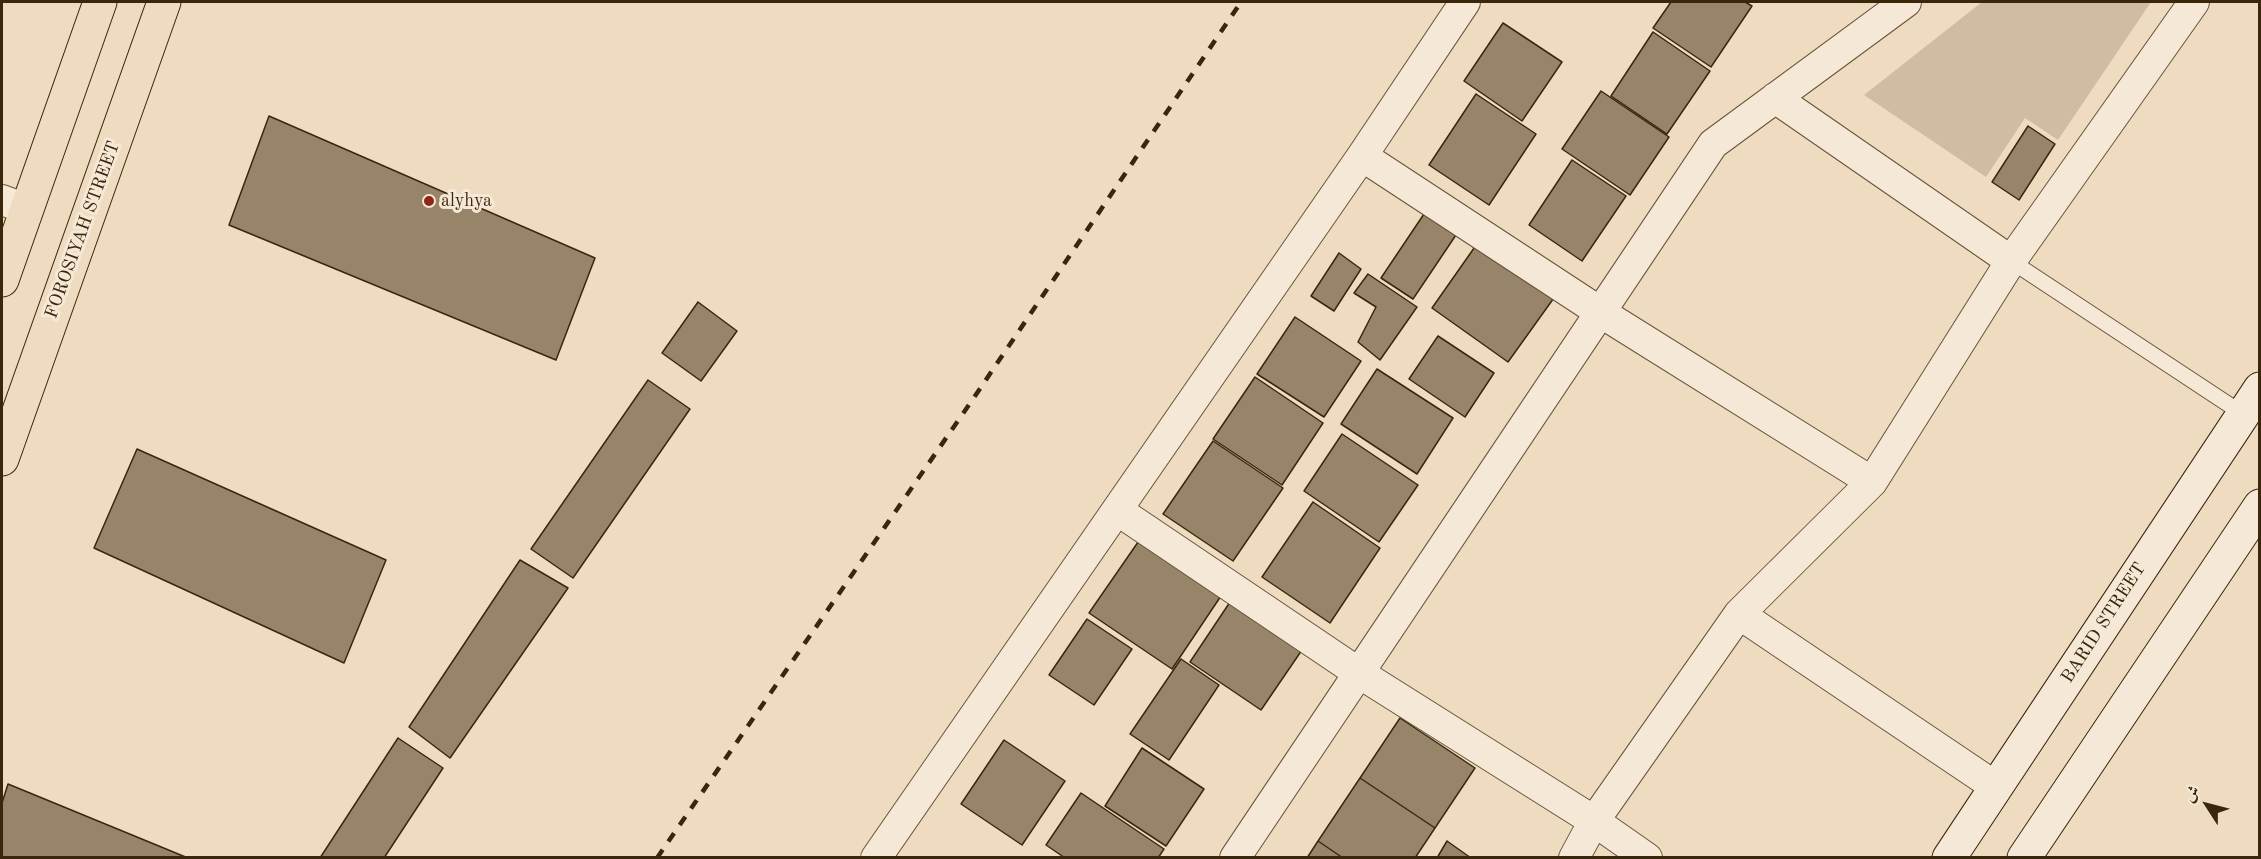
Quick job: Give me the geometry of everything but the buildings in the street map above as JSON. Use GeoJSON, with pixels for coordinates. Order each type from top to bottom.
{"type":"FeatureCollection","features":[{"type":"Feature","properties":{"kind":"main road"},"geometry":{"type":"LineString","coordinates":[[2,280],[14,205],[100,2]]}},
{"type":"Feature","properties":{"kind":"main road","name":"FOROSIYAH STREET"},"geometry":{"type":"LineString","coordinates":[[2,459],[164,2]]}},
{"type":"Feature","properties":{"kind":"main road","name":"BARID STREET"},"geometry":{"type":"LineString","coordinates":[[1949,858],[2251,402]]}},
{"type":"Feature","properties":{"kind":"main road"},"geometry":{"type":"LineString","coordinates":[[2024,858],[2259,506]]}},
{"type":"Feature","properties":{"kind":"street"},"geometry":{"type":"LineString","coordinates":[[876,858],[1362,156],[1464,2]]}},
{"type":"Feature","properties":{"kind":"street"},"geometry":{"type":"LineString","coordinates":[[1235,858],[1713,144],[1906,2]]}},
{"type":"Feature","properties":{"kind":"street"},"geometry":{"type":"LineString","coordinates":[[1574,858],[1594,821],[1739,614],[1872,482],[2011,261],[2194,2]]}},
{"type":"Feature","properties":{"kind":"street"},"geometry":{"type":"LineString","coordinates":[[1775,98],[2011,261]]}},
{"type":"Feature","properties":{"kind":"street"},"geometry":{"type":"LineString","coordinates":[[1362,156],[1600,312],[1872,482]]}},
{"type":"Feature","properties":{"kind":"street"},"geometry":{"type":"LineString","coordinates":[[1117,510],[1359,673],[1594,821],[1647,858]]}},
{"type":"Feature","properties":{"kind":"street"},"geometry":{"type":"LineString","coordinates":[[1739,614],[1996,787]]}},
{"type":"Feature","properties":{"kind":"lane"},"geometry":{"type":"LineString","coordinates":[[2011,261],[2251,402]]}},
{"type":"Feature","properties":{"kind":"shaded area"},"geometry":{"type":"Polygon","coordinates":[[[1982,2],[2151,2],[2058,140],[2025,118],[1986,177],[1864,95],[1982,2]]]}},
{"type":"Feature","properties":{"kind":"railway"},"geometry":{"type":"LineString","coordinates":[[657,858],[975,396],[1241,2]]}},
{"type":"Feature","properties":{"kind":"place","name":"alyhya"},"geometry":{"type":"Point","coordinates":[429,201]}}]}
